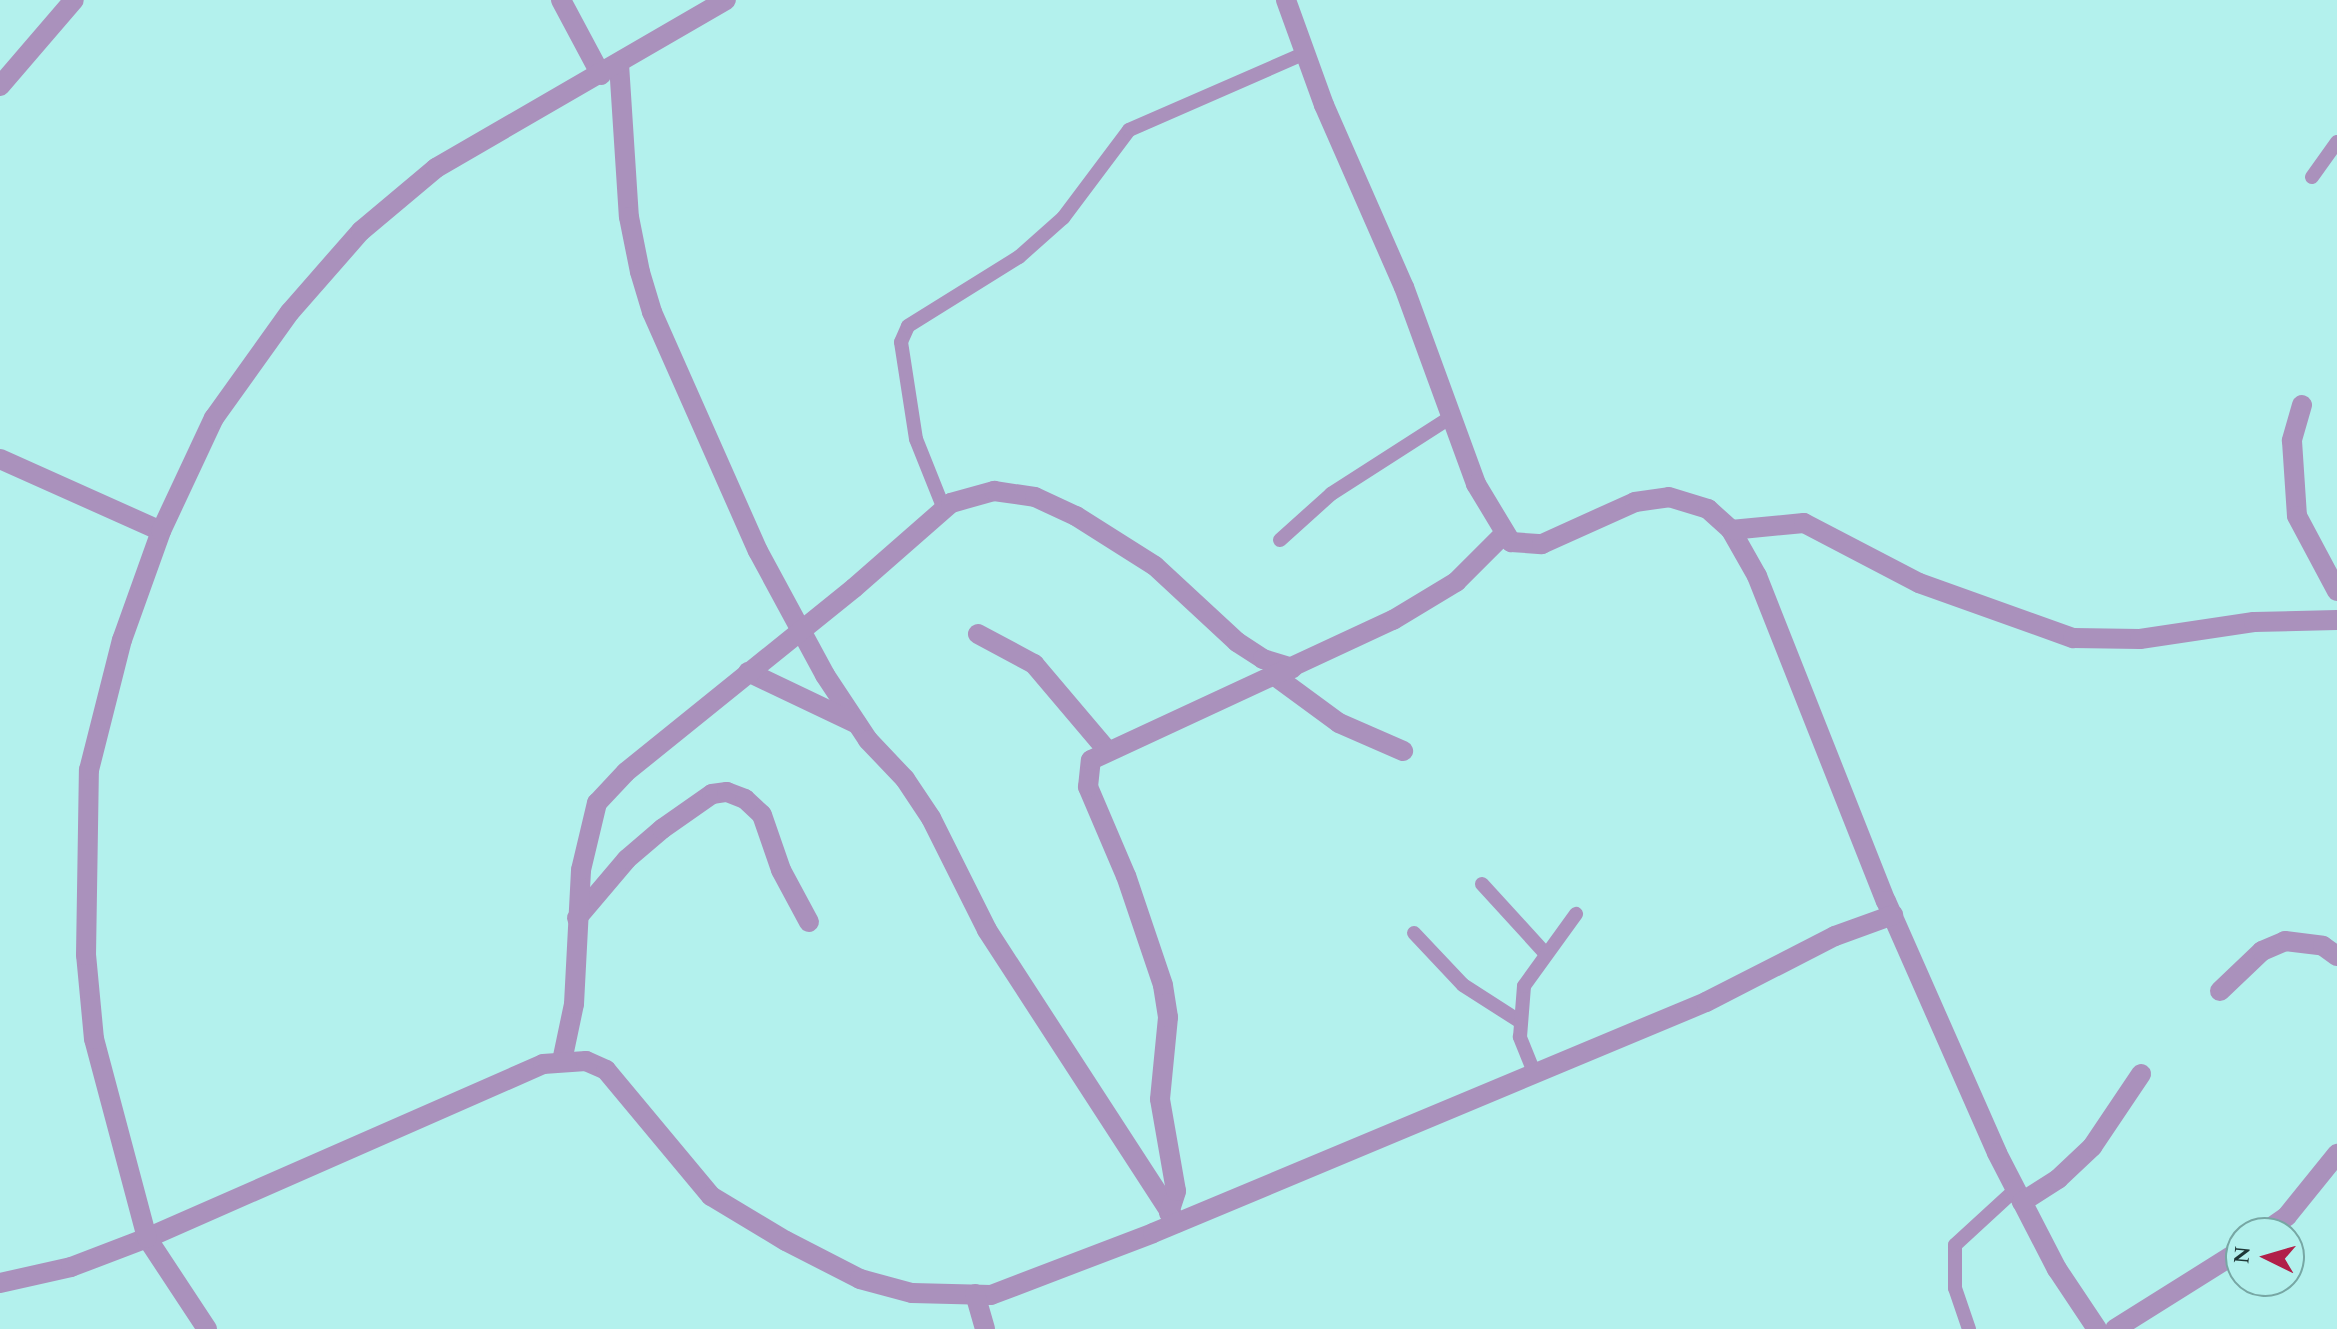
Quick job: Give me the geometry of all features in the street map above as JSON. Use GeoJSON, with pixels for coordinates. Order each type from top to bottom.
{"type":"FeatureCollection","features":[{"type":"Feature","properties":{"kind":"street"},"geometry":{"type":"LineString","coordinates":[[0,86],[74,0]]}},
{"type":"Feature","properties":{"kind":"street"},"geometry":{"type":"LineString","coordinates":[[561,0],[601,75]]}},
{"type":"Feature","properties":{"kind":"street"},"geometry":{"type":"LineString","coordinates":[[207,1329],[147,1238],[94,1039],[85,875],[89,770],[122,640],[161,531],[214,418],[290,312],[361,231],[436,168],[726,0]]}},
{"type":"Feature","properties":{"kind":"street"},"geometry":{"type":"LineString","coordinates":[[1286,0],[1305,53],[1404,287],[1476,484],[1511,542],[1542,544],[1635,502],[1669,497],[1708,509],[1731,530],[1757,576],[1893,915],[2019,1196],[2097,1329]]}},
{"type":"Feature","properties":{"kind":"street"},"geometry":{"type":"LineString","coordinates":[[619,64],[629,217],[652,312],[758,551],[857,724],[931,818],[987,930],[1173,1218]]}},
{"type":"Feature","properties":{"kind":"street"},"geometry":{"type":"LineString","coordinates":[[2302,405],[2292,441],[2297,516],[2337,591]]}},
{"type":"Feature","properties":{"kind":"street"},"geometry":{"type":"LineString","coordinates":[[0,459],[161,531]]}},
{"type":"Feature","properties":{"kind":"street"},"geometry":{"type":"LineString","coordinates":[[562,1061],[574,1004],[577,918],[587,830],[597,803],[626,772],[944,509],[994,491],[1035,497],[1155,566],[1263,659],[1284,672],[1339,723],[1403,751]]}},
{"type":"Feature","properties":{"kind":"street"},"geometry":{"type":"LineString","coordinates":[[1731,530],[1804,523],[1919,583],[2073,638],[2140,639],[2254,622],[2337,620]]}},
{"type":"Feature","properties":{"kind":"street"},"geometry":{"type":"LineString","coordinates":[[1173,1218],[1176,1191],[1160,1099],[1168,1017],[1126,876],[1088,787],[1091,760],[1393,620],[1456,582],[1505,533]]}},
{"type":"Feature","properties":{"kind":"street"},"geometry":{"type":"LineString","coordinates":[[978,634],[1034,664],[1107,750]]}},
{"type":"Feature","properties":{"kind":"street"},"geometry":{"type":"LineString","coordinates":[[748,672],[857,724]]}},
{"type":"Feature","properties":{"kind":"street"},"geometry":{"type":"LineString","coordinates":[[577,918],[627,859],[662,829],[712,794],[727,792],[745,799],[762,815],[781,870],[809,922]]}},
{"type":"Feature","properties":{"kind":"street"},"geometry":{"type":"LineString","coordinates":[[0,1283],[71,1267],[147,1238],[518,1075],[562,1061],[586,1061],[606,1070],[711,1196],[786,1241],[860,1279],[912,1293],[991,1295],[1706,1002],[1835,936],[1893,915]]}},
{"type":"Feature","properties":{"kind":"street"},"geometry":{"type":"LineString","coordinates":[[2220,991],[2262,951],[2285,941],[2323,946],[2337,956]]}},
{"type":"Feature","properties":{"kind":"street"},"geometry":{"type":"LineString","coordinates":[[2019,1196],[2058,1179],[2092,1147],[2141,1074]]}},
{"type":"Feature","properties":{"kind":"street"},"geometry":{"type":"LineString","coordinates":[[2286,1217],[2337,1154]]}},
{"type":"Feature","properties":{"kind":"street"},"geometry":{"type":"LineString","coordinates":[[2115,1329],[2225,1260]]}},
{"type":"Feature","properties":{"kind":"street"},"geometry":{"type":"LineString","coordinates":[[975,1294],[985,1329]]}},
{"type":"Feature","properties":{"kind":"lane"},"geometry":{"type":"LineString","coordinates":[[944,509],[914,428],[901,342],[908,326],[1019,257],[1063,218],[1129,130],[1305,53]]}},
{"type":"Feature","properties":{"kind":"lane"},"geometry":{"type":"LineString","coordinates":[[2312,177],[2337,142]]}},
{"type":"Feature","properties":{"kind":"lane"},"geometry":{"type":"LineString","coordinates":[[1280,540],[1331,494],[1451,417]]}},
{"type":"Feature","properties":{"kind":"lane"},"geometry":{"type":"LineString","coordinates":[[1482,884],[1545,953]]}},
{"type":"Feature","properties":{"kind":"lane"},"geometry":{"type":"LineString","coordinates":[[1534,1072],[1519,1021],[1524,986],[1576,914]]}},
{"type":"Feature","properties":{"kind":"lane"},"geometry":{"type":"LineString","coordinates":[[1414,933],[1463,985],[1519,1021]]}},
{"type":"Feature","properties":{"kind":"lane"},"geometry":{"type":"LineString","coordinates":[[1969,1329],[1955,1288],[1955,1245],[2019,1196]]}}]}
